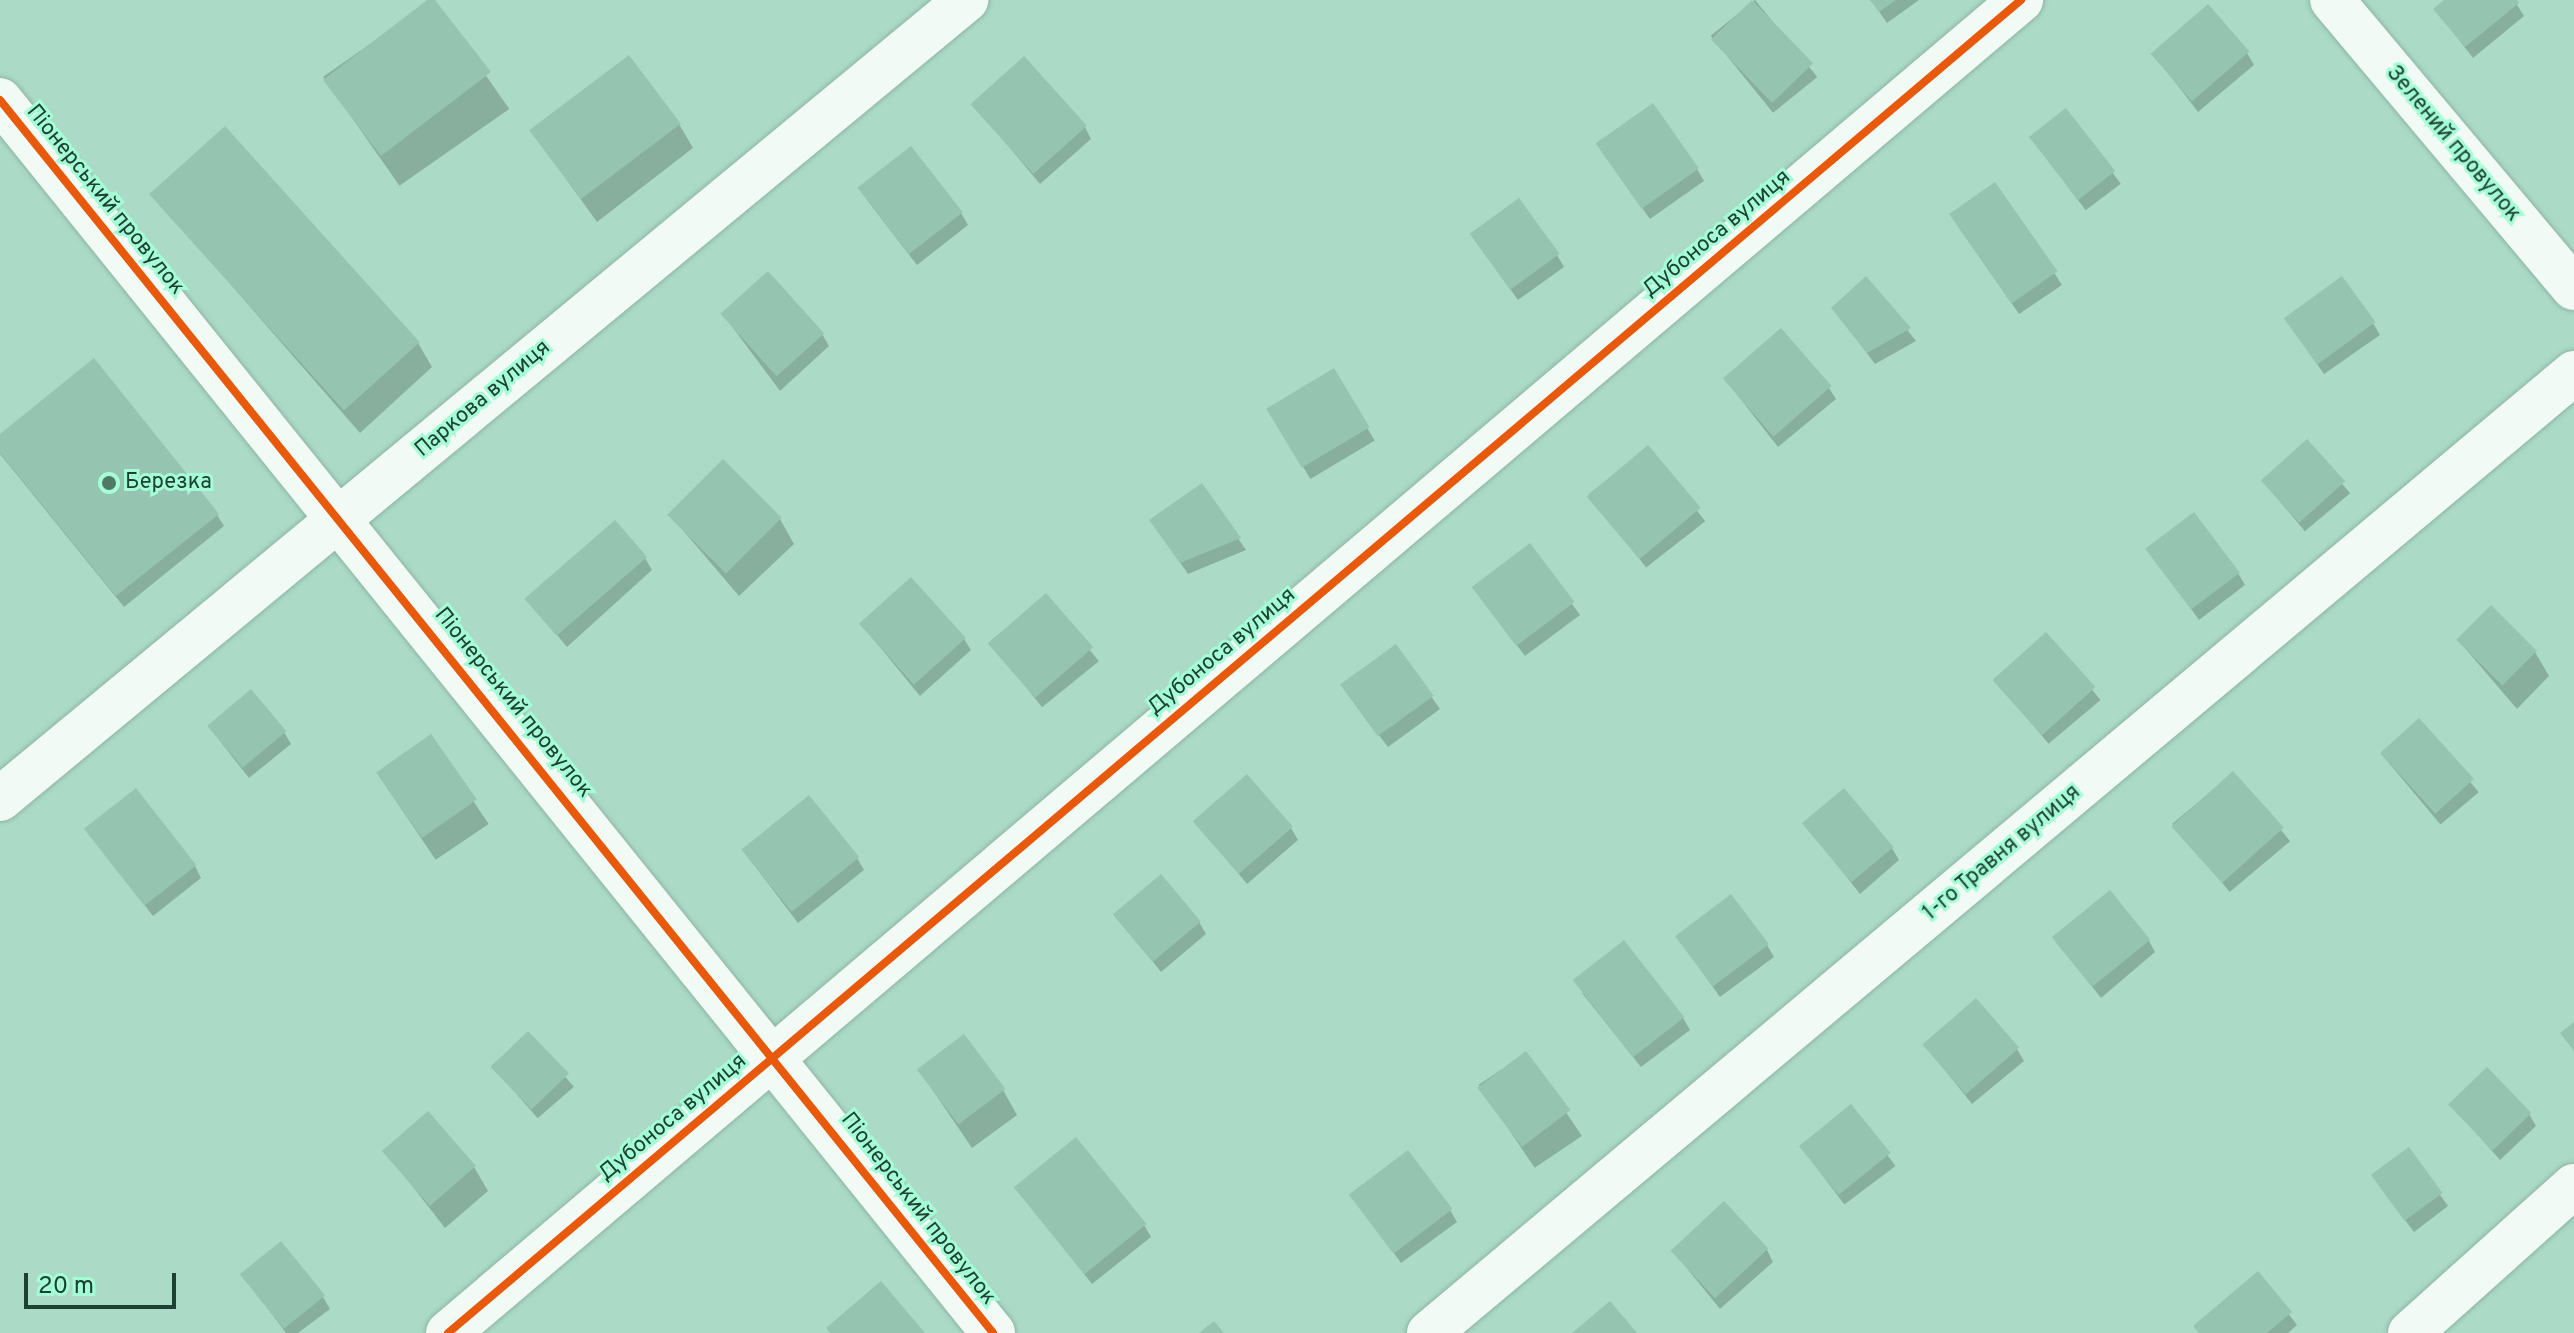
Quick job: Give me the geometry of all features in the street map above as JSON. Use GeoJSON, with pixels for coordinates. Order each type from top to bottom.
{"type":"FeatureCollection","features":[{"type":"Feature","properties":{"kind":"street","name":"Паркова вулиця"},"geometry":{"type":"LineString","coordinates":[[0,799],[966,0]]}},
{"type":"Feature","properties":{"kind":"street","name":"Дубоноса вулиця"},"geometry":{"type":"LineString","coordinates":[[448,1333],[2021,0]]}},
{"type":"Feature","properties":{"kind":"street","name":"Зелений провулок"},"geometry":{"type":"LineString","coordinates":[[2332,0],[2574,288]]}},
{"type":"Feature","properties":{"kind":"street","name":"Піонерський провулок"},"geometry":{"type":"LineString","coordinates":[[0,100],[775,1055],[993,1333]]}},
{"type":"Feature","properties":{"kind":"street","name":"1-го Травня вулиця"},"geometry":{"type":"LineString","coordinates":[[1429,1333],[2574,373]]}},
{"type":"Feature","properties":{"kind":"street"},"geometry":{"type":"LineString","coordinates":[[2410,1333],[2574,1186]]}},
{"type":"Feature","properties":{"kind":"building"},"geometry":{"type":"Polygon","coordinates":[[[427,0],[435,0],[491,72],[381,156],[323,80],[427,0]]]}},
{"type":"Feature","properties":{"kind":"building"},"geometry":{"type":"Polygon","coordinates":[[[1752,0],[1813,63],[1772,103],[1711,40],[1752,0]]]}},
{"type":"Feature","properties":{"kind":"building"},"geometry":{"type":"Polygon","coordinates":[[[1870,0],[1896,0],[1879,12],[1870,0]]]}},
{"type":"Feature","properties":{"kind":"building"},"geometry":{"type":"Polygon","coordinates":[[[2444,0],[2517,0],[2519,3],[2465,47],[2433,9],[2444,0]]]}},
{"type":"Feature","properties":{"kind":"building"},"geometry":{"type":"Polygon","coordinates":[[[2208,4],[2249,52],[2192,101],[2151,54],[2208,4]]]}},
{"type":"Feature","properties":{"kind":"building"},"geometry":{"type":"Polygon","coordinates":[[[629,55],[681,124],[581,199],[529,130],[629,55]]]}},
{"type":"Feature","properties":{"kind":"building"},"geometry":{"type":"Polygon","coordinates":[[[1024,56],[1087,126],[1033,174],[970,104],[1024,56]]]}},
{"type":"Feature","properties":{"kind":"building"},"geometry":{"type":"Polygon","coordinates":[[[1653,103],[1699,169],[1642,209],[1596,143],[1653,103]]]}},
{"type":"Feature","properties":{"kind":"building"},"geometry":{"type":"Polygon","coordinates":[[[2066,108],[2115,171],[2078,200],[2029,137],[2066,108]]]}},
{"type":"Feature","properties":{"kind":"building"},"geometry":{"type":"Polygon","coordinates":[[[225,126],[420,342],[344,411],[149,194],[225,126]]]}},
{"type":"Feature","properties":{"kind":"building"},"geometry":{"type":"Polygon","coordinates":[[[911,146],[963,212],[909,254],[857,188],[911,146]]]}},
{"type":"Feature","properties":{"kind":"building"},"geometry":{"type":"Polygon","coordinates":[[[1995,182],[2058,271],[2012,303],[1949,214],[1995,182]]]}},
{"type":"Feature","properties":{"kind":"building"},"geometry":{"type":"Polygon","coordinates":[[[1519,198],[1560,254],[1510,290],[1470,234],[1519,198]]]}},
{"type":"Feature","properties":{"kind":"building"},"geometry":{"type":"Polygon","coordinates":[[[768,271],[824,333],[777,376],[720,314],[768,271]]]}},
{"type":"Feature","properties":{"kind":"building"},"geometry":{"type":"Polygon","coordinates":[[[1866,276],[1911,328],[1867,353],[1831,308],[1866,276]]]}},
{"type":"Feature","properties":{"kind":"building"},"geometry":{"type":"Polygon","coordinates":[[[2342,276],[2376,322],[2317,364],[2284,318],[2342,276]]]}},
{"type":"Feature","properties":{"kind":"building"},"geometry":{"type":"Polygon","coordinates":[[[1781,328],[1832,386],[1773,437],[1723,379],[1781,328]]]}},
{"type":"Feature","properties":{"kind":"building","name":"Березка"},"geometry":{"type":"Polygon","coordinates":[[[94,358],[219,514],[116,596],[0,453],[0,434],[94,358]]]}},
{"type":"Feature","properties":{"kind":"building"},"geometry":{"type":"Polygon","coordinates":[[[1334,368],[1370,427],[1302,468],[1266,409],[1334,368]]]}},
{"type":"Feature","properties":{"kind":"building"},"geometry":{"type":"Polygon","coordinates":[[[2307,439],[2345,481],[2299,523],[2261,480],[2307,439]]]}},
{"type":"Feature","properties":{"kind":"building"},"geometry":{"type":"Polygon","coordinates":[[[1648,445],[1701,508],[1639,559],[1587,496],[1648,445]]]}},
{"type":"Feature","properties":{"kind":"building"},"geometry":{"type":"Polygon","coordinates":[[[723,459],[782,518],[726,574],[667,515],[723,459]]]}},
{"type":"Feature","properties":{"kind":"building"},"geometry":{"type":"Polygon","coordinates":[[[1202,483],[1241,538],[1180,563],[1149,520],[1202,483]]]}},
{"type":"Feature","properties":{"kind":"building"},"geometry":{"type":"Polygon","coordinates":[[[2194,512],[2240,573],[2191,609],[2145,549],[2194,512]]]}},
{"type":"Feature","properties":{"kind":"building"},"geometry":{"type":"Polygon","coordinates":[[[615,520],[647,557],[557,636],[524,599],[615,520]]]}},
{"type":"Feature","properties":{"kind":"building"},"geometry":{"type":"Polygon","coordinates":[[[1530,543],[1575,602],[1516,646],[1472,587],[1530,543]]]}},
{"type":"Feature","properties":{"kind":"building"},"geometry":{"type":"Polygon","coordinates":[[[911,577],[966,638],[914,685],[859,624],[911,577]]]}},
{"type":"Feature","properties":{"kind":"building"},"geometry":{"type":"Polygon","coordinates":[[[1046,593],[1093,647],[1035,698],[988,644],[1046,593]]]}},
{"type":"Feature","properties":{"kind":"building"},"geometry":{"type":"Polygon","coordinates":[[[2491,605],[2537,651],[2502,686],[2456,640],[2491,605]]]}},
{"type":"Feature","properties":{"kind":"building"},"geometry":{"type":"Polygon","coordinates":[[[2046,632],[2096,687],[2042,735],[1992,680],[2046,632]]]}},
{"type":"Feature","properties":{"kind":"building"},"geometry":{"type":"Polygon","coordinates":[[[1396,644],[1434,696],[1378,736],[1340,685],[1396,644]]]}},
{"type":"Feature","properties":{"kind":"building"},"geometry":{"type":"Polygon","coordinates":[[[251,689],[286,731],[243,768],[207,726],[251,689]]]}},
{"type":"Feature","properties":{"kind":"building"},"geometry":{"type":"Polygon","coordinates":[[[2419,718],[2474,779],[2435,814],[2380,753],[2419,718]]]}},
{"type":"Feature","properties":{"kind":"building"},"geometry":{"type":"Polygon","coordinates":[[[431,734],[477,800],[422,838],[376,772],[431,734]]]}},
{"type":"Feature","properties":{"kind":"building"},"geometry":{"type":"Polygon","coordinates":[[[2233,771],[2284,827],[2222,883],[2171,827],[2233,771]]]}},
{"type":"Feature","properties":{"kind":"building"},"geometry":{"type":"Polygon","coordinates":[[[1247,774],[1293,827],[1239,874],[1193,821],[1247,774]]]}},
{"type":"Feature","properties":{"kind":"building"},"geometry":{"type":"Polygon","coordinates":[[[136,788],[196,865],[144,906],[84,829],[136,788]]]}},
{"type":"Feature","properties":{"kind":"building"},"geometry":{"type":"Polygon","coordinates":[[[1844,788],[1893,847],[1851,882],[1802,823],[1844,788]]]}},
{"type":"Feature","properties":{"kind":"building"},"geometry":{"type":"Polygon","coordinates":[[[809,795],[859,857],[792,912],[741,850],[809,795]]]}},
{"type":"Feature","properties":{"kind":"building"},"geometry":{"type":"Polygon","coordinates":[[[1161,874],[1201,921],[1153,962],[1113,914],[1161,874]]]}},
{"type":"Feature","properties":{"kind":"building"},"geometry":{"type":"Polygon","coordinates":[[[2110,890],[2150,940],[2092,987],[2052,937],[2110,890]]]}},
{"type":"Feature","properties":{"kind":"building"},"geometry":{"type":"Polygon","coordinates":[[[1731,894],[1769,944],[1713,986],[1675,936],[1731,894]]]}},
{"type":"Feature","properties":{"kind":"building"},"geometry":{"type":"Polygon","coordinates":[[[1624,940],[1684,1017],[1633,1057],[1573,980],[1624,940]]]}},
{"type":"Feature","properties":{"kind":"building"},"geometry":{"type":"Polygon","coordinates":[[[1976,998],[2019,1048],[1966,1094],[1922,1045],[1976,998]]]}},
{"type":"Feature","properties":{"kind":"building"},"geometry":{"type":"Polygon","coordinates":[[[2574,1022],[2574,1051],[2560,1033],[2574,1022]]]}},
{"type":"Feature","properties":{"kind":"building"},"geometry":{"type":"Polygon","coordinates":[[[528,1031],[569,1073],[532,1110],[491,1067],[528,1031]]]}},
{"type":"Feature","properties":{"kind":"building"},"geometry":{"type":"Polygon","coordinates":[[[964,1034],[1006,1089],[958,1125],[917,1070],[964,1034]]]}},
{"type":"Feature","properties":{"kind":"building"},"geometry":{"type":"Polygon","coordinates":[[[1526,1051],[1571,1110],[1522,1147],[1477,1088],[1526,1051]]]}},
{"type":"Feature","properties":{"kind":"building"},"geometry":{"type":"Polygon","coordinates":[[[2487,1067],[2531,1113],[2493,1151],[2448,1105],[2487,1067]]]}},
{"type":"Feature","properties":{"kind":"building"},"geometry":{"type":"Polygon","coordinates":[[[1851,1104],[1891,1153],[1839,1195],[1799,1146],[1851,1104]]]}},
{"type":"Feature","properties":{"kind":"building"},"geometry":{"type":"Polygon","coordinates":[[[428,1111],[476,1166],[430,1206],[382,1151],[428,1111]]]}},
{"type":"Feature","properties":{"kind":"building"},"geometry":{"type":"Polygon","coordinates":[[[1076,1137],[1146,1224],[1084,1274],[1014,1187],[1076,1137]]]}},
{"type":"Feature","properties":{"kind":"building"},"geometry":{"type":"Polygon","coordinates":[[[2409,1147],[2443,1193],[2404,1221],[2371,1175],[2409,1147]]]}},
{"type":"Feature","properties":{"kind":"building"},"geometry":{"type":"Polygon","coordinates":[[[1408,1150],[1453,1209],[1393,1254],[1349,1195],[1408,1150]]]}},
{"type":"Feature","properties":{"kind":"building"},"geometry":{"type":"Polygon","coordinates":[[[1724,1201],[1768,1249],[1715,1298],[1671,1251],[1724,1201]]]}},
{"type":"Feature","properties":{"kind":"building"},"geometry":{"type":"Polygon","coordinates":[[[281,1241],[325,1295],[284,1329],[240,1274],[281,1241]]]}},
{"type":"Feature","properties":{"kind":"building"},"geometry":{"type":"Polygon","coordinates":[[[2258,1271],[2292,1312],[2267,1333],[2199,1333],[2193,1326],[2258,1271]]]}},
{"type":"Feature","properties":{"kind":"building"},"geometry":{"type":"Polygon","coordinates":[[[881,1281],[925,1333],[830,1333],[826,1328],[881,1281]]]}},
{"type":"Feature","properties":{"kind":"building"},"geometry":{"type":"Polygon","coordinates":[[[1610,1301],[1637,1333],[1572,1333],[1610,1301]]]}},
{"type":"Feature","properties":{"kind":"building"},"geometry":{"type":"Polygon","coordinates":[[[1214,1321],[1224,1333],[1199,1333],[1214,1321]]]}},
{"type":"Feature","properties":{"kind":"cycle path"},"geometry":{"type":"LineString","coordinates":[[448,1333],[2021,0]]}},
{"type":"Feature","properties":{"kind":"cycle path"},"geometry":{"type":"LineString","coordinates":[[0,100],[993,1333]]}},
{"type":"Feature","properties":{"kind":"place","name":"Березка"},"geometry":{"type":"Point","coordinates":[109,483]}}]}
